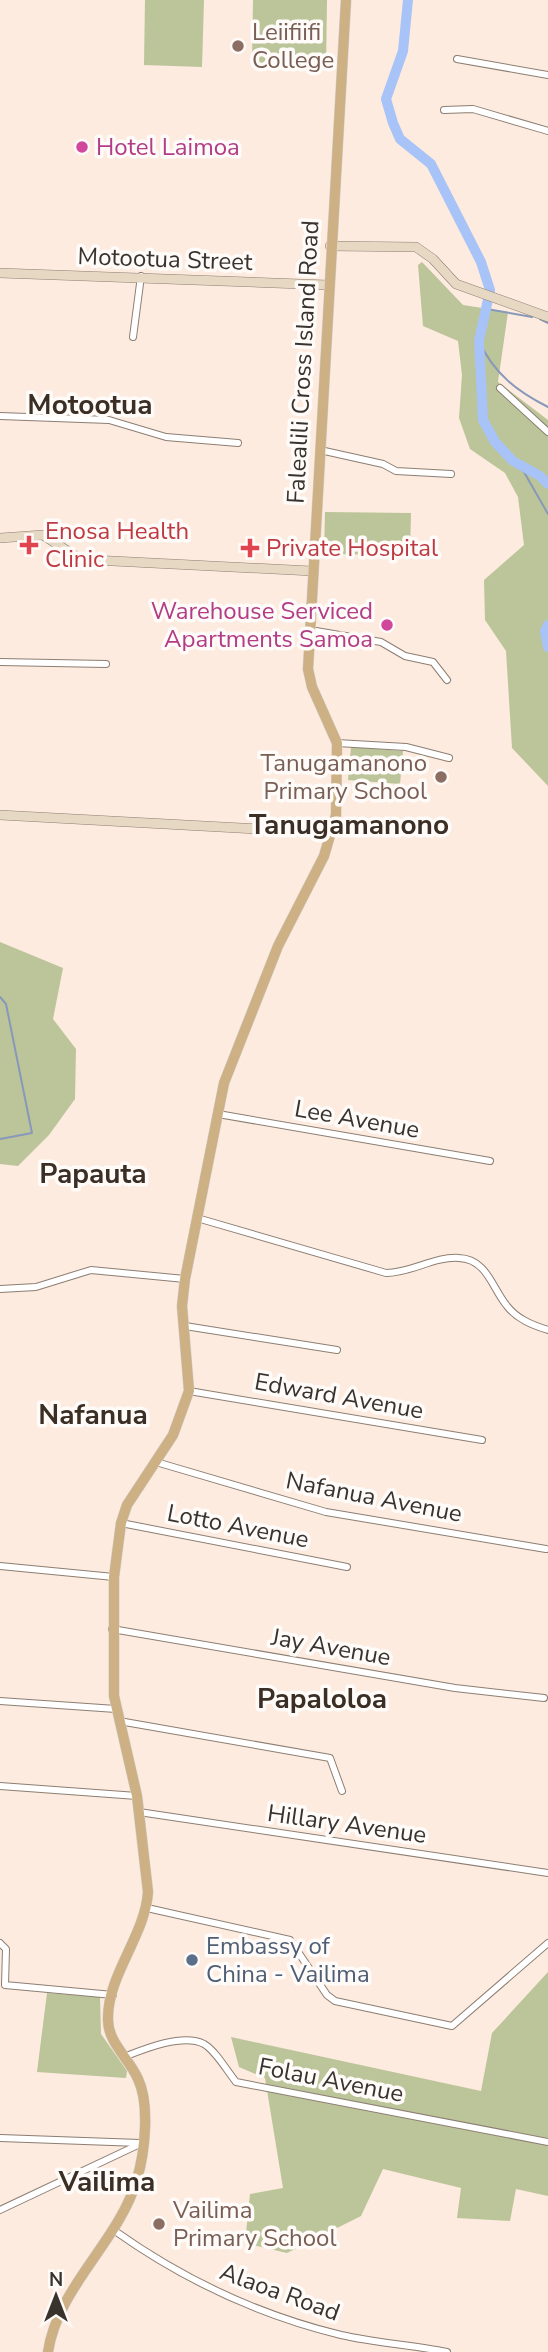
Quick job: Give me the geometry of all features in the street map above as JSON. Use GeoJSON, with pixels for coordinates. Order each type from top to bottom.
{"type":"FeatureCollection","features":[{"type":"Feature","properties":{"kind":"main road","name":"Falealili Cross Island Road"},"geometry":{"type":"LineString","coordinates":[[48,2352],[50,2340],[67,2300],[115,2231],[138,2177],[142,2143],[142,2089],[108,2027],[113,1995],[147,1908],[137,1796],[116,1709],[112,1629],[114,1577],[121,1523],[127,1505],[173,1435],[189,1391],[182,1306],[185,1279],[224,1083],[278,946],[324,856],[332,833],[338,799],[337,743],[310,679],[310,630],[346,0]]}},
{"type":"Feature","properties":{"kind":"main road"},"geometry":{"type":"LineString","coordinates":[[330,246],[416,247],[433,259],[456,284],[548,317]]}},
{"type":"Feature","properties":{"kind":"main road","name":"Motootua Street"},"geometry":{"type":"LineString","coordinates":[[0,273],[141,276],[328,285]]}},
{"type":"Feature","properties":{"kind":"main road"},"geometry":{"type":"LineString","coordinates":[[0,538],[43,535],[80,559],[312,571]]}},
{"type":"Feature","properties":{"kind":"main road"},"geometry":{"type":"LineString","coordinates":[[0,815],[332,833]]}},
{"type":"Feature","properties":{"kind":"street"},"geometry":{"type":"LineString","coordinates":[[457,59],[548,75]]}},
{"type":"Feature","properties":{"kind":"street"},"geometry":{"type":"LineString","coordinates":[[444,110],[473,109],[548,131]]}},
{"type":"Feature","properties":{"kind":"street"},"geometry":{"type":"LineString","coordinates":[[133,337],[141,276]]}},
{"type":"Feature","properties":{"kind":"street"},"geometry":{"type":"LineString","coordinates":[[500,388],[548,432]]}},
{"type":"Feature","properties":{"kind":"street"},"geometry":{"type":"LineString","coordinates":[[0,416],[109,420],[166,438],[238,443]]}},
{"type":"Feature","properties":{"kind":"street"},"geometry":{"type":"LineString","coordinates":[[320,450],[383,464],[396,471],[451,474]]}},
{"type":"Feature","properties":{"kind":"street"},"geometry":{"type":"LineString","coordinates":[[310,630],[381,642],[405,656],[433,662],[447,680]]}},
{"type":"Feature","properties":{"kind":"street"},"geometry":{"type":"LineString","coordinates":[[0,662],[106,664]]}},
{"type":"Feature","properties":{"kind":"street"},"geometry":{"type":"LineString","coordinates":[[337,743],[406,747],[449,758]]}},
{"type":"Feature","properties":{"kind":"street","name":"Lee Avenue"},"geometry":{"type":"LineString","coordinates":[[218,1114],[490,1161]]}},
{"type":"Feature","properties":{"kind":"street"},"geometry":{"type":"LineString","coordinates":[[197,1218],[386,1273],[403,1273],[448,1259],[471,1260],[484,1269],[507,1306],[526,1322],[548,1330]]}},
{"type":"Feature","properties":{"kind":"street"},"geometry":{"type":"LineString","coordinates":[[0,1289],[36,1287],[92,1270],[185,1279]]}},
{"type":"Feature","properties":{"kind":"street"},"geometry":{"type":"LineString","coordinates":[[185,1326],[337,1350]]}},
{"type":"Feature","properties":{"kind":"street","name":"Edward Avenue"},"geometry":{"type":"LineString","coordinates":[[189,1391],[482,1440]]}},
{"type":"Feature","properties":{"kind":"street","name":"Nafanua Avenue"},"geometry":{"type":"LineString","coordinates":[[156,1462],[326,1512],[546,1549]]}},
{"type":"Feature","properties":{"kind":"street","name":"Lotto Avenue"},"geometry":{"type":"LineString","coordinates":[[121,1523],[347,1567]]}},
{"type":"Feature","properties":{"kind":"street"},"geometry":{"type":"LineString","coordinates":[[0,1566],[114,1577]]}},
{"type":"Feature","properties":{"kind":"street","name":"Jay Avenue"},"geometry":{"type":"LineString","coordinates":[[112,1629],[455,1688],[544,1698]]}},
{"type":"Feature","properties":{"kind":"street"},"geometry":{"type":"LineString","coordinates":[[0,1701],[116,1709]]}},
{"type":"Feature","properties":{"kind":"street"},"geometry":{"type":"LineString","coordinates":[[119,1721],[330,1758],[341,1791]]}},
{"type":"Feature","properties":{"kind":"street"},"geometry":{"type":"LineString","coordinates":[[0,1786],[137,1796]]}},
{"type":"Feature","properties":{"kind":"street","name":"Hillary Avenue"},"geometry":{"type":"LineString","coordinates":[[139,1812],[548,1873]]}},
{"type":"Feature","properties":{"kind":"street"},"geometry":{"type":"LineString","coordinates":[[147,1908],[290,1940],[331,1999],[452,2026],[548,1943]]}},
{"type":"Feature","properties":{"kind":"street"},"geometry":{"type":"LineString","coordinates":[[0,1943],[6,1949],[5,1985],[113,1995]]}},
{"type":"Feature","properties":{"kind":"street","name":"Folau Avenue"},"geometry":{"type":"LineString","coordinates":[[124,2057],[167,2042],[198,2042],[206,2045],[236,2082],[548,2142]]}},
{"type":"Feature","properties":{"kind":"street"},"geometry":{"type":"LineString","coordinates":[[0,2138],[142,2143]]}},
{"type":"Feature","properties":{"kind":"street"},"geometry":{"type":"LineString","coordinates":[[0,2210],[142,2143]]}},
{"type":"Feature","properties":{"kind":"street","name":"Alaoa Road"},"geometry":{"type":"LineString","coordinates":[[115,2231],[161,2264],[237,2301],[340,2334],[447,2352]]}},
{"type":"Feature","properties":{"kind":"green space"},"geometry":{"type":"Polygon","coordinates":[[[145,0],[204,0],[202,67],[144,65],[145,0]]]}},
{"type":"Feature","properties":{"kind":"green space"},"geometry":{"type":"Polygon","coordinates":[[[253,0],[327,0],[326,66],[252,65],[253,0]]]}},
{"type":"Feature","properties":{"kind":"green space"},"geometry":{"type":"Polygon","coordinates":[[[422,262],[463,305],[508,312],[498,382],[548,420],[548,786],[512,748],[506,651],[485,620],[484,580],[524,545],[518,497],[505,473],[470,449],[459,418],[462,375],[458,341],[423,326],[418,265],[422,262]]]}},
{"type":"Feature","properties":{"kind":"green space"},"geometry":{"type":"Polygon","coordinates":[[[325,512],[411,513],[410,555],[324,554],[325,512]]]}},
{"type":"Feature","properties":{"kind":"green space"},"geometry":{"type":"Polygon","coordinates":[[[351,747],[403,751],[400,784],[348,780],[351,747]]]}},
{"type":"Feature","properties":{"kind":"green space"},"geometry":{"type":"Polygon","coordinates":[[[0,942],[63,968],[53,1019],[76,1049],[75,1099],[49,1135],[18,1166],[0,1164],[0,942]]]}},
{"type":"Feature","properties":{"kind":"green space"},"geometry":{"type":"Polygon","coordinates":[[[548,1972],[548,2196],[516,2189],[510,2221],[457,2218],[461,2188],[383,2169],[361,2216],[287,2253],[245,2243],[250,2194],[283,2188],[265,2078],[239,2067],[231,2037],[481,2091],[492,2033],[548,1972]]]}},
{"type":"Feature","properties":{"kind":"green space"},"geometry":{"type":"Polygon","coordinates":[[[47,1993],[100,1997],[101,2034],[127,2071],[126,2078],[37,2072],[47,1993]]]}},
{"type":"Feature","properties":{"kind":"waterway"},"geometry":{"type":"LineString","coordinates":[[408,0],[403,51],[386,99],[400,139],[431,164],[481,262],[490,290],[479,341],[483,420],[495,442],[513,461],[540,476],[548,484]]}},
{"type":"Feature","properties":{"kind":"waterway"},"geometry":{"type":"LineString","coordinates":[[487,309],[532,317]]}},
{"type":"Feature","properties":{"kind":"waterway"},"geometry":{"type":"LineString","coordinates":[[540,319],[548,323]]}},
{"type":"Feature","properties":{"kind":"waterway"},"geometry":{"type":"LineString","coordinates":[[479,341],[499,372],[526,395],[548,407]]}},
{"type":"Feature","properties":{"kind":"waterway"},"geometry":{"type":"LineString","coordinates":[[513,461],[524,472],[548,514]]}},
{"type":"Feature","properties":{"kind":"waterway"},"geometry":{"type":"LineString","coordinates":[[548,625],[545,631],[548,647]]}},
{"type":"Feature","properties":{"kind":"waterway"},"geometry":{"type":"LineString","coordinates":[[0,997],[6,1004],[32,1133],[0,1139]]}},
{"type":"Feature","properties":{"kind":"place","name":"Leiifiifi College"},"geometry":{"type":"Point","coordinates":[238,46]}},
{"type":"Feature","properties":{"kind":"place","name":"Hotel Laimoa"},"geometry":{"type":"Point","coordinates":[82,147]}},
{"type":"Feature","properties":{"kind":"place","name":"Enosa Health Clinic"},"geometry":{"type":"Point","coordinates":[29,545]}},
{"type":"Feature","properties":{"kind":"place","name":"Private Hospital"},"geometry":{"type":"Point","coordinates":[250,548]}},
{"type":"Feature","properties":{"kind":"place","name":"Warehouse Serviced Apartments Samoa"},"geometry":{"type":"Point","coordinates":[387,625]}},
{"type":"Feature","properties":{"kind":"place","name":"Tanugamanono Primary School"},"geometry":{"type":"Point","coordinates":[441,777]}},
{"type":"Feature","properties":{"kind":"place","name":"Embassy of China - Vailima"},"geometry":{"type":"Point","coordinates":[192,1960]}},
{"type":"Feature","properties":{"kind":"place","name":"Vailima Primary School"},"geometry":{"type":"Point","coordinates":[159,2224]}},
{"type":"Feature","properties":{"kind":"district","name":"Motootua"},"geometry":{"type":"Point","coordinates":[90,404]}},
{"type":"Feature","properties":{"kind":"district","name":"Tanugamanono"},"geometry":{"type":"Point","coordinates":[349,824]}},
{"type":"Feature","properties":{"kind":"district","name":"Papauta"},"geometry":{"type":"Point","coordinates":[93,1173]}},
{"type":"Feature","properties":{"kind":"district","name":"Nafanua"},"geometry":{"type":"Point","coordinates":[93,1414]}},
{"type":"Feature","properties":{"kind":"district","name":"Papaloloa"},"geometry":{"type":"Point","coordinates":[322,1698]}},
{"type":"Feature","properties":{"kind":"district","name":"Vailima"},"geometry":{"type":"Point","coordinates":[107,2181]}}]}
